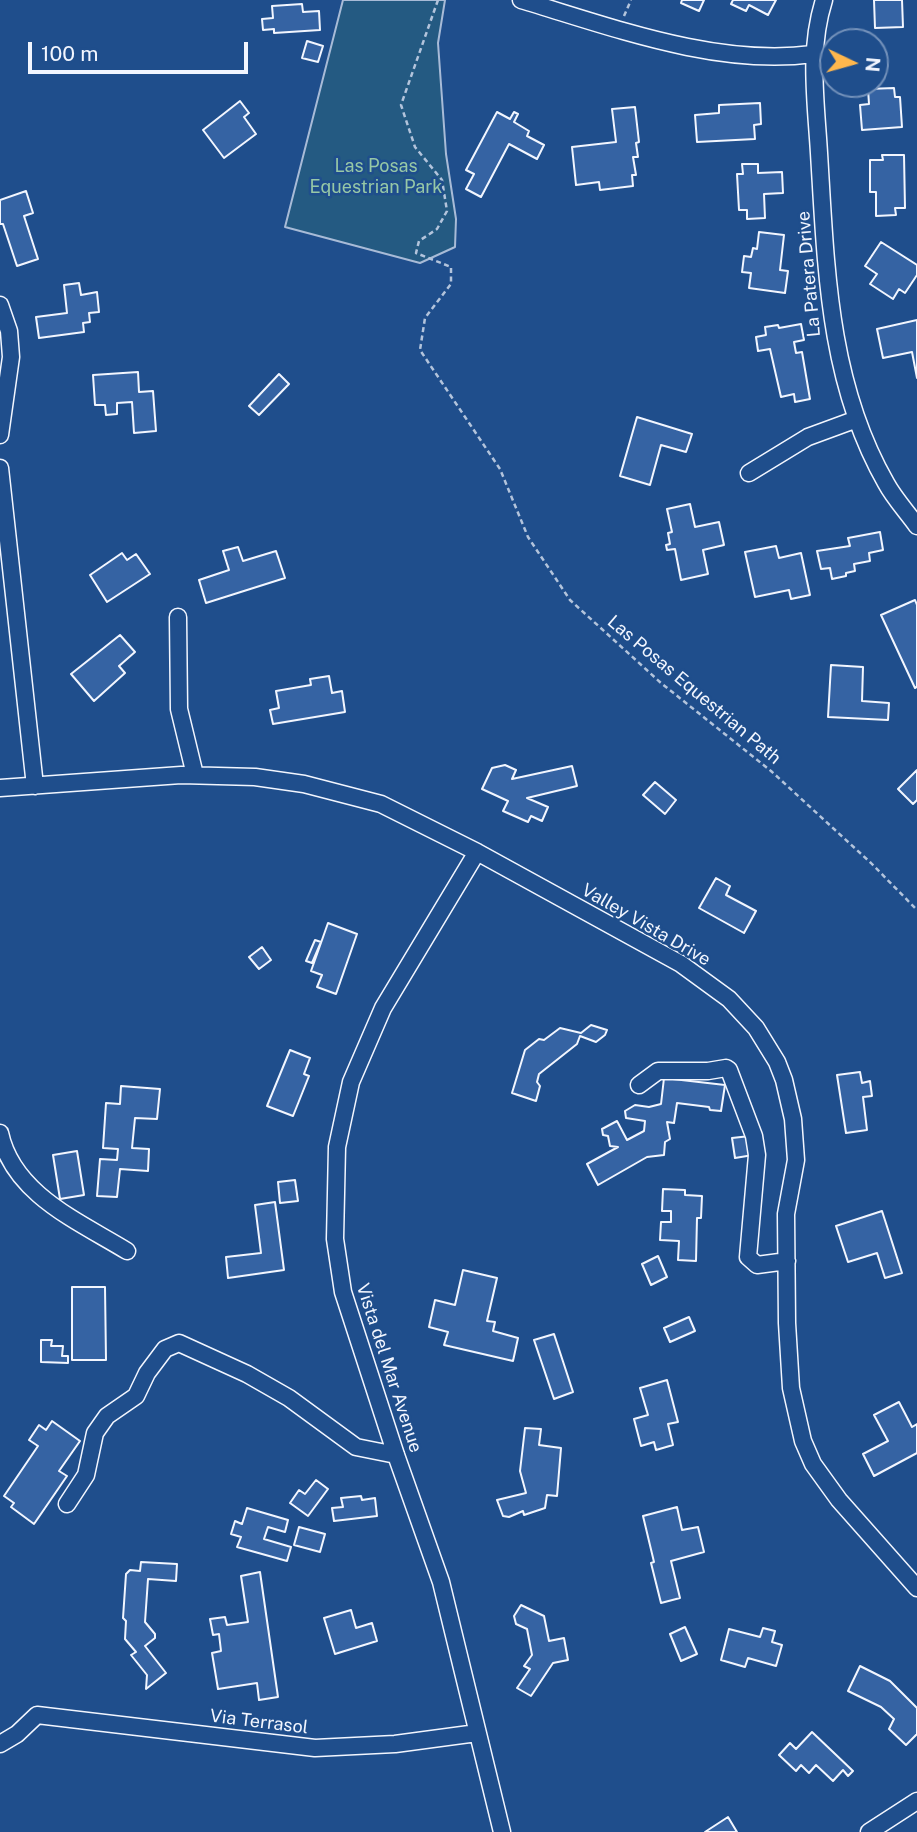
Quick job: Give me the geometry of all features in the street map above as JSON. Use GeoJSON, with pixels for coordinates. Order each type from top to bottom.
{"type":"FeatureCollection","features":[{"type":"Feature","properties":{"kind":"street"},"geometry":{"type":"LineString","coordinates":[[521,0],[722,54],[794,57],[813,54]]}},
{"type":"Feature","properties":{"kind":"street","name":"La Patera Drive"},"geometry":{"type":"LineString","coordinates":[[824,0],[813,54],[829,296],[835,346],[857,419],[886,484],[917,526]]}},
{"type":"Feature","properties":{"kind":"street"},"geometry":{"type":"LineString","coordinates":[[0,305],[9,331],[11,357],[0,435]]}},
{"type":"Feature","properties":{"kind":"street"},"geometry":{"type":"LineString","coordinates":[[749,473],[808,437],[857,419]]}},
{"type":"Feature","properties":{"kind":"street"},"geometry":{"type":"LineString","coordinates":[[0,468],[35,786]]}},
{"type":"Feature","properties":{"kind":"street"},"geometry":{"type":"LineString","coordinates":[[178,617],[179,709],[195,775]]}},
{"type":"Feature","properties":{"kind":"street","name":"Valley Vista Drive"},"geometry":{"type":"LineString","coordinates":[[0,788],[195,775],[281,780],[381,804],[477,852],[681,964],[729,999],[757,1028],[777,1062],[785,1080],[793,1119],[796,1160],[786,1214],[787,1261],[791,1388],[803,1441],[813,1464],[839,1500],[917,1588]]}},
{"type":"Feature","properties":{"kind":"street","name":"Vista del Mar Avenue"},"geometry":{"type":"LineString","coordinates":[[477,852],[383,1008],[351,1082],[337,1147],[335,1239],[343,1292],[441,1582],[502,1832]]}},
{"type":"Feature","properties":{"kind":"street"},"geometry":{"type":"LineString","coordinates":[[639,1085],[658,1071],[729,1070],[754,1136],[757,1155],[748,1258],[757,1265],[787,1261]]}},
{"type":"Feature","properties":{"kind":"street"},"geometry":{"type":"LineString","coordinates":[[0,1133],[19,1175],[41,1198],[127,1251]]}},
{"type":"Feature","properties":{"kind":"street"},"geometry":{"type":"LineString","coordinates":[[67,1504],[86,1475],[95,1433],[107,1416],[136,1396],[147,1373],[165,1349],[179,1343],[247,1374],[289,1398],[356,1447],[396,1455]]}},
{"type":"Feature","properties":{"kind":"street","name":"Via Terrasol"},"geometry":{"type":"LineString","coordinates":[[0,1744],[17,1734],[37,1715],[315,1748],[395,1744],[477,1733]]}},
{"type":"Feature","properties":{"kind":"street"},"geometry":{"type":"LineString","coordinates":[[869,1832],[917,1801]]}},
{"type":"Feature","properties":{"kind":"path","name":"Las Posas Equestrian Path"},"geometry":{"type":"LineString","coordinates":[[438,0],[401,105],[415,147],[442,180],[447,211],[437,229],[419,241],[416,253],[451,267],[451,284],[425,318],[420,350],[500,469],[528,537],[570,600],[661,683],[771,771],[872,863],[917,910]]}},
{"type":"Feature","properties":{"kind":"path"},"geometry":{"type":"LineString","coordinates":[[619,28],[631,0]]}},
{"type":"Feature","properties":{"kind":"green space","name":"Las Posas Equestrian Park"},"geometry":{"type":"Polygon","coordinates":[[[343,0],[445,0],[438,43],[446,154],[456,219],[455,247],[420,263],[285,227],[343,0]]]}},
{"type":"Feature","properties":{"kind":"building"},"geometry":{"type":"Polygon","coordinates":[[[682,0],[704,0],[699,11],[681,3],[682,0]]]}},
{"type":"Feature","properties":{"kind":"building"},"geometry":{"type":"Polygon","coordinates":[[[733,0],[776,0],[768,15],[749,5],[746,11],[731,4],[733,0]]]}},
{"type":"Feature","properties":{"kind":"building"},"geometry":{"type":"Polygon","coordinates":[[[874,0],[902,0],[903,27],[875,28],[874,0]]]}},
{"type":"Feature","properties":{"kind":"building"},"geometry":{"type":"Polygon","coordinates":[[[302,4],[303,12],[319,11],[320,30],[274,33],[274,29],[263,30],[262,19],[273,18],[272,6],[302,4]]]}},
{"type":"Feature","properties":{"kind":"building"},"geometry":{"type":"Polygon","coordinates":[[[307,41],[323,46],[318,62],[302,58],[307,41]]]}},
{"type":"Feature","properties":{"kind":"building"},"geometry":{"type":"Polygon","coordinates":[[[889,88],[894,88],[895,97],[900,97],[902,127],[862,130],[860,105],[869,104],[869,98],[889,98],[889,88]]]}},
{"type":"Feature","properties":{"kind":"building"},"geometry":{"type":"Polygon","coordinates":[[[240,101],[249,113],[244,117],[256,134],[224,158],[203,130],[240,101]]]}},
{"type":"Feature","properties":{"kind":"building"},"geometry":{"type":"Polygon","coordinates":[[[760,103],[761,124],[754,125],[755,139],[697,142],[695,115],[719,113],[719,105],[760,103]]]}},
{"type":"Feature","properties":{"kind":"building"},"geometry":{"type":"Polygon","coordinates":[[[635,107],[639,142],[636,143],[638,157],[633,157],[636,175],[632,175],[633,186],[600,190],[599,182],[576,185],[572,147],[616,142],[612,109],[635,107]]]}},
{"type":"Feature","properties":{"kind":"building"},"geometry":{"type":"Polygon","coordinates":[[[497,112],[510,119],[514,112],[518,114],[514,122],[529,131],[527,136],[544,145],[537,159],[509,144],[481,197],[466,189],[474,174],[466,170],[497,112]]]}},
{"type":"Feature","properties":{"kind":"building"},"geometry":{"type":"Polygon","coordinates":[[[882,155],[904,155],[905,208],[895,208],[896,215],[876,216],[876,192],[870,192],[870,160],[883,160],[882,155]]]}},
{"type":"Feature","properties":{"kind":"building"},"geometry":{"type":"Polygon","coordinates":[[[742,164],[758,164],[758,173],[782,172],[783,193],[764,194],[765,218],[747,219],[747,210],[739,210],[737,174],[743,174],[742,164]]]}},
{"type":"Feature","properties":{"kind":"building"},"geometry":{"type":"Polygon","coordinates":[[[26,191],[33,213],[24,216],[38,259],[17,266],[3,224],[0,224],[0,200],[26,191]]]}},
{"type":"Feature","properties":{"kind":"building"},"geometry":{"type":"Polygon","coordinates":[[[759,232],[784,235],[780,270],[788,271],[785,293],[749,288],[751,273],[742,272],[744,256],[751,257],[753,248],[757,249],[759,232]]]}},
{"type":"Feature","properties":{"kind":"building"},"geometry":{"type":"Polygon","coordinates":[[[881,242],[917,265],[917,275],[905,293],[899,289],[893,299],[870,284],[877,274],[865,266],[881,242]]]}},
{"type":"Feature","properties":{"kind":"building"},"geometry":{"type":"Polygon","coordinates":[[[79,283],[81,295],[97,292],[99,312],[89,313],[90,322],[83,323],[84,332],[39,338],[36,317],[67,313],[64,285],[79,283]]]}},
{"type":"Feature","properties":{"kind":"building"},"geometry":{"type":"Polygon","coordinates":[[[917,320],[917,378],[912,352],[883,358],[877,329],[917,320]]]}},
{"type":"Feature","properties":{"kind":"building"},"geometry":{"type":"Polygon","coordinates":[[[801,324],[804,340],[794,342],[796,353],[802,352],[810,399],[795,402],[794,394],[781,397],[770,349],[758,351],[756,337],[766,335],[765,327],[778,325],[779,328],[801,324]]]}},
{"type":"Feature","properties":{"kind":"building"},"geometry":{"type":"Polygon","coordinates":[[[138,372],[139,392],[153,391],[156,431],[134,433],[132,402],[117,403],[117,414],[106,415],[105,405],[95,405],[93,375],[138,372]]]}},
{"type":"Feature","properties":{"kind":"building"},"geometry":{"type":"Polygon","coordinates":[[[279,374],[289,384],[259,415],[249,406],[279,374]]]}},
{"type":"Feature","properties":{"kind":"building"},"geometry":{"type":"Polygon","coordinates":[[[637,417],[692,434],[686,452],[661,445],[650,485],[620,476],[637,417]]]}},
{"type":"Feature","properties":{"kind":"building"},"geometry":{"type":"Polygon","coordinates":[[[690,504],[695,527],[719,522],[724,545],[703,550],[708,574],[681,580],[675,549],[667,550],[666,545],[670,544],[668,533],[672,532],[667,509],[690,504]]]}},
{"type":"Feature","properties":{"kind":"building"},"geometry":{"type":"Polygon","coordinates":[[[880,532],[883,550],[869,553],[870,561],[854,564],[855,571],[832,579],[830,568],[821,569],[817,551],[850,546],[848,538],[880,532]]]}},
{"type":"Feature","properties":{"kind":"building"},"geometry":{"type":"Polygon","coordinates":[[[776,546],[779,558],[801,553],[810,595],[791,599],[789,590],[755,597],[745,552],[776,546]]]}},
{"type":"Feature","properties":{"kind":"building"},"geometry":{"type":"Polygon","coordinates":[[[238,547],[243,561],[276,551],[285,578],[206,603],[199,580],[229,570],[223,551],[238,547]]]}},
{"type":"Feature","properties":{"kind":"building"},"geometry":{"type":"Polygon","coordinates":[[[122,553],[127,560],[136,554],[150,574],[107,602],[90,575],[122,553]]]}},
{"type":"Feature","properties":{"kind":"building"},"geometry":{"type":"Polygon","coordinates":[[[915,600],[917,687],[915,688],[881,615],[915,600]]]}},
{"type":"Feature","properties":{"kind":"building"},"geometry":{"type":"Polygon","coordinates":[[[120,635],[135,652],[119,666],[125,673],[94,701],[71,674],[120,635]]]}},
{"type":"Feature","properties":{"kind":"building"},"geometry":{"type":"Polygon","coordinates":[[[831,665],[863,667],[862,701],[889,703],[888,720],[828,717],[831,665]]]}},
{"type":"Feature","properties":{"kind":"building"},"geometry":{"type":"Polygon","coordinates":[[[329,676],[332,693],[342,691],[345,712],[273,724],[270,710],[279,708],[276,691],[311,685],[310,679],[329,676]]]}},
{"type":"Feature","properties":{"kind":"building"},"geometry":{"type":"Polygon","coordinates":[[[505,765],[516,770],[512,779],[572,766],[577,786],[527,798],[548,807],[542,821],[531,816],[528,822],[503,811],[508,801],[482,789],[492,768],[505,765]]]}},
{"type":"Feature","properties":{"kind":"building"},"geometry":{"type":"Polygon","coordinates":[[[917,770],[917,800],[913,804],[898,789],[917,770]]]}},
{"type":"Feature","properties":{"kind":"building"},"geometry":{"type":"Polygon","coordinates":[[[655,782],[676,800],[665,814],[643,795],[655,782]]]}},
{"type":"Feature","properties":{"kind":"building"},"geometry":{"type":"Polygon","coordinates":[[[716,878],[730,886],[726,895],[756,911],[744,933],[699,908],[716,878]]]}},
{"type":"Feature","properties":{"kind":"building"},"geometry":{"type":"Polygon","coordinates":[[[328,923],[357,934],[336,994],[317,987],[322,975],[311,971],[328,923]]]}},
{"type":"Feature","properties":{"kind":"building"},"geometry":{"type":"Polygon","coordinates":[[[315,940],[321,942],[312,963],[306,961],[315,940]]]}},
{"type":"Feature","properties":{"kind":"building"},"geometry":{"type":"Polygon","coordinates":[[[262,947],[271,960],[259,969],[249,957],[262,947]]]}},
{"type":"Feature","properties":{"kind":"building"},"geometry":{"type":"Polygon","coordinates":[[[591,1025],[607,1030],[605,1035],[596,1042],[580,1036],[577,1044],[539,1074],[537,1082],[540,1086],[536,1101],[512,1093],[525,1050],[560,1028],[581,1033],[591,1025]]]}},
{"type":"Feature","properties":{"kind":"building"},"geometry":{"type":"Polygon","coordinates":[[[290,1050],[310,1058],[304,1074],[309,1076],[293,1116],[267,1106],[290,1050]]]}},
{"type":"Feature","properties":{"kind":"building"},"geometry":{"type":"Polygon","coordinates":[[[860,1072],[862,1083],[870,1081],[872,1096],[863,1097],[867,1130],[846,1133],[837,1075],[860,1072]]]}},
{"type":"Feature","properties":{"kind":"building"},"geometry":{"type":"Polygon","coordinates":[[[664,1078],[725,1085],[721,1111],[677,1103],[674,1123],[667,1122],[670,1139],[665,1142],[664,1155],[647,1157],[598,1185],[587,1164],[618,1147],[610,1146],[608,1136],[603,1135],[602,1129],[617,1121],[627,1140],[644,1131],[645,1121],[626,1118],[625,1111],[635,1105],[649,1107],[661,1104],[664,1078]]]}},
{"type":"Feature","properties":{"kind":"building"},"geometry":{"type":"Polygon","coordinates":[[[121,1086],[160,1089],[157,1119],[135,1118],[132,1148],[149,1149],[148,1171],[120,1169],[117,1197],[97,1196],[100,1159],[117,1160],[118,1149],[103,1148],[106,1103],[120,1104],[121,1086]]]}},
{"type":"Feature","properties":{"kind":"building"},"geometry":{"type":"Polygon","coordinates":[[[750,1136],[753,1155],[735,1158],[732,1138],[750,1136]]]}},
{"type":"Feature","properties":{"kind":"building"},"geometry":{"type":"Polygon","coordinates":[[[77,1151],[84,1195],[60,1199],[53,1155],[77,1151]]]}},
{"type":"Feature","properties":{"kind":"building"},"geometry":{"type":"Polygon","coordinates":[[[295,1180],[298,1201],[280,1203],[278,1182],[295,1180]]]}},
{"type":"Feature","properties":{"kind":"building"},"geometry":{"type":"Polygon","coordinates":[[[663,1189],[685,1190],[685,1195],[702,1196],[701,1218],[697,1218],[696,1261],[678,1260],[679,1241],[660,1240],[661,1222],[671,1222],[671,1211],[662,1211],[663,1189]]]}},
{"type":"Feature","properties":{"kind":"building"},"geometry":{"type":"Polygon","coordinates":[[[275,1202],[284,1270],[228,1278],[226,1257],[261,1253],[255,1205],[275,1202]]]}},
{"type":"Feature","properties":{"kind":"building"},"geometry":{"type":"Polygon","coordinates":[[[882,1211],[902,1273],[885,1278],[877,1253],[848,1262],[836,1226],[882,1211]]]}},
{"type":"Feature","properties":{"kind":"building"},"geometry":{"type":"Polygon","coordinates":[[[658,1256],[667,1277],[651,1285],[642,1264],[658,1256]]]}},
{"type":"Feature","properties":{"kind":"building"},"geometry":{"type":"Polygon","coordinates":[[[463,1270],[497,1278],[487,1321],[495,1322],[493,1331],[518,1338],[513,1361],[444,1345],[448,1332],[429,1327],[435,1300],[455,1305],[463,1270]]]}},
{"type":"Feature","properties":{"kind":"building"},"geometry":{"type":"Polygon","coordinates":[[[72,1287],[105,1287],[106,1360],[72,1360],[72,1287]]]}},
{"type":"Feature","properties":{"kind":"building"},"geometry":{"type":"Polygon","coordinates":[[[689,1317],[695,1331],[670,1342],[664,1328],[689,1317]]]}},
{"type":"Feature","properties":{"kind":"building"},"geometry":{"type":"Polygon","coordinates":[[[554,1334],[573,1392],[554,1399],[534,1340],[554,1334]]]}},
{"type":"Feature","properties":{"kind":"building"},"geometry":{"type":"Polygon","coordinates":[[[41,1340],[52,1340],[51,1346],[63,1346],[62,1356],[68,1356],[68,1363],[41,1362],[41,1340]]]}},
{"type":"Feature","properties":{"kind":"building"},"geometry":{"type":"Polygon","coordinates":[[[667,1380],[678,1422],[668,1424],[673,1445],[656,1450],[654,1442],[641,1446],[634,1419],[648,1415],[640,1388],[667,1380]]]}},
{"type":"Feature","properties":{"kind":"building"},"geometry":{"type":"Polygon","coordinates":[[[899,1402],[912,1427],[917,1424],[917,1453],[874,1476],[863,1454],[888,1441],[874,1415],[899,1402]]]}},
{"type":"Feature","properties":{"kind":"building"},"geometry":{"type":"Polygon","coordinates":[[[52,1421],[80,1441],[59,1471],[67,1476],[34,1524],[11,1507],[14,1503],[4,1496],[38,1446],[29,1440],[39,1425],[46,1430],[52,1421]]]}},
{"type":"Feature","properties":{"kind":"building"},"geometry":{"type":"Polygon","coordinates":[[[525,1428],[541,1429],[539,1445],[561,1448],[557,1496],[547,1495],[545,1508],[524,1515],[523,1511],[509,1517],[503,1516],[497,1500],[526,1493],[520,1471],[525,1428]]]}},
{"type":"Feature","properties":{"kind":"building"},"geometry":{"type":"Polygon","coordinates":[[[316,1480],[328,1489],[308,1516],[290,1503],[299,1490],[305,1494],[316,1480]]]}},
{"type":"Feature","properties":{"kind":"building"},"geometry":{"type":"Polygon","coordinates":[[[361,1496],[362,1500],[375,1498],[377,1516],[334,1521],[332,1508],[343,1507],[341,1498],[361,1496]]]}},
{"type":"Feature","properties":{"kind":"building"},"geometry":{"type":"Polygon","coordinates":[[[677,1507],[682,1530],[698,1527],[704,1552],[671,1561],[680,1598],[661,1603],[643,1516],[677,1507]]]}},
{"type":"Feature","properties":{"kind":"building"},"geometry":{"type":"Polygon","coordinates":[[[247,1508],[288,1520],[285,1532],[268,1527],[264,1539],[291,1547],[287,1561],[237,1547],[241,1537],[231,1534],[235,1521],[242,1524],[247,1508]]]}},
{"type":"Feature","properties":{"kind":"building"},"geometry":{"type":"Polygon","coordinates":[[[299,1527],[325,1534],[320,1552],[294,1545],[299,1527]]]}},
{"type":"Feature","properties":{"kind":"building"},"geometry":{"type":"Polygon","coordinates":[[[141,1562],[177,1564],[176,1581],[148,1579],[145,1622],[155,1634],[155,1638],[145,1646],[166,1673],[146,1689],[147,1675],[131,1655],[136,1652],[125,1639],[126,1621],[123,1618],[126,1574],[130,1570],[140,1571],[141,1562]]]}},
{"type":"Feature","properties":{"kind":"building"},"geometry":{"type":"Polygon","coordinates":[[[260,1572],[278,1697],[259,1700],[257,1683],[218,1689],[212,1653],[221,1651],[219,1634],[213,1635],[210,1619],[225,1617],[227,1625],[248,1622],[241,1576],[260,1572]]]}},
{"type":"Feature","properties":{"kind":"building"},"geometry":{"type":"Polygon","coordinates":[[[521,1605],[544,1616],[549,1641],[564,1638],[568,1660],[553,1663],[531,1696],[517,1688],[530,1669],[524,1666],[532,1655],[527,1629],[516,1624],[514,1616],[521,1605]]]}},
{"type":"Feature","properties":{"kind":"building"},"geometry":{"type":"Polygon","coordinates":[[[351,1610],[356,1628],[372,1623],[377,1641],[335,1654],[324,1618],[351,1610]]]}},
{"type":"Feature","properties":{"kind":"building"},"geometry":{"type":"Polygon","coordinates":[[[685,1627],[697,1654],[681,1661],[670,1634],[685,1627]]]}},
{"type":"Feature","properties":{"kind":"building"},"geometry":{"type":"Polygon","coordinates":[[[763,1628],[775,1631],[772,1642],[782,1645],[776,1666],[748,1658],[745,1667],[721,1660],[729,1629],[760,1637],[763,1628]]]}},
{"type":"Feature","properties":{"kind":"building"},"geometry":{"type":"Polygon","coordinates":[[[860,1666],[890,1681],[917,1708],[917,1734],[906,1745],[889,1729],[894,1719],[881,1707],[848,1691],[860,1666]]]}},
{"type":"Feature","properties":{"kind":"building"},"geometry":{"type":"Polygon","coordinates":[[[812,1732],[853,1771],[848,1776],[843,1770],[833,1781],[816,1765],[809,1773],[801,1765],[796,1771],[779,1755],[790,1743],[796,1749],[812,1732]]]}},
{"type":"Feature","properties":{"kind":"building"},"geometry":{"type":"Polygon","coordinates":[[[728,1817],[737,1832],[705,1832],[708,1830],[728,1817]]]}}]}
